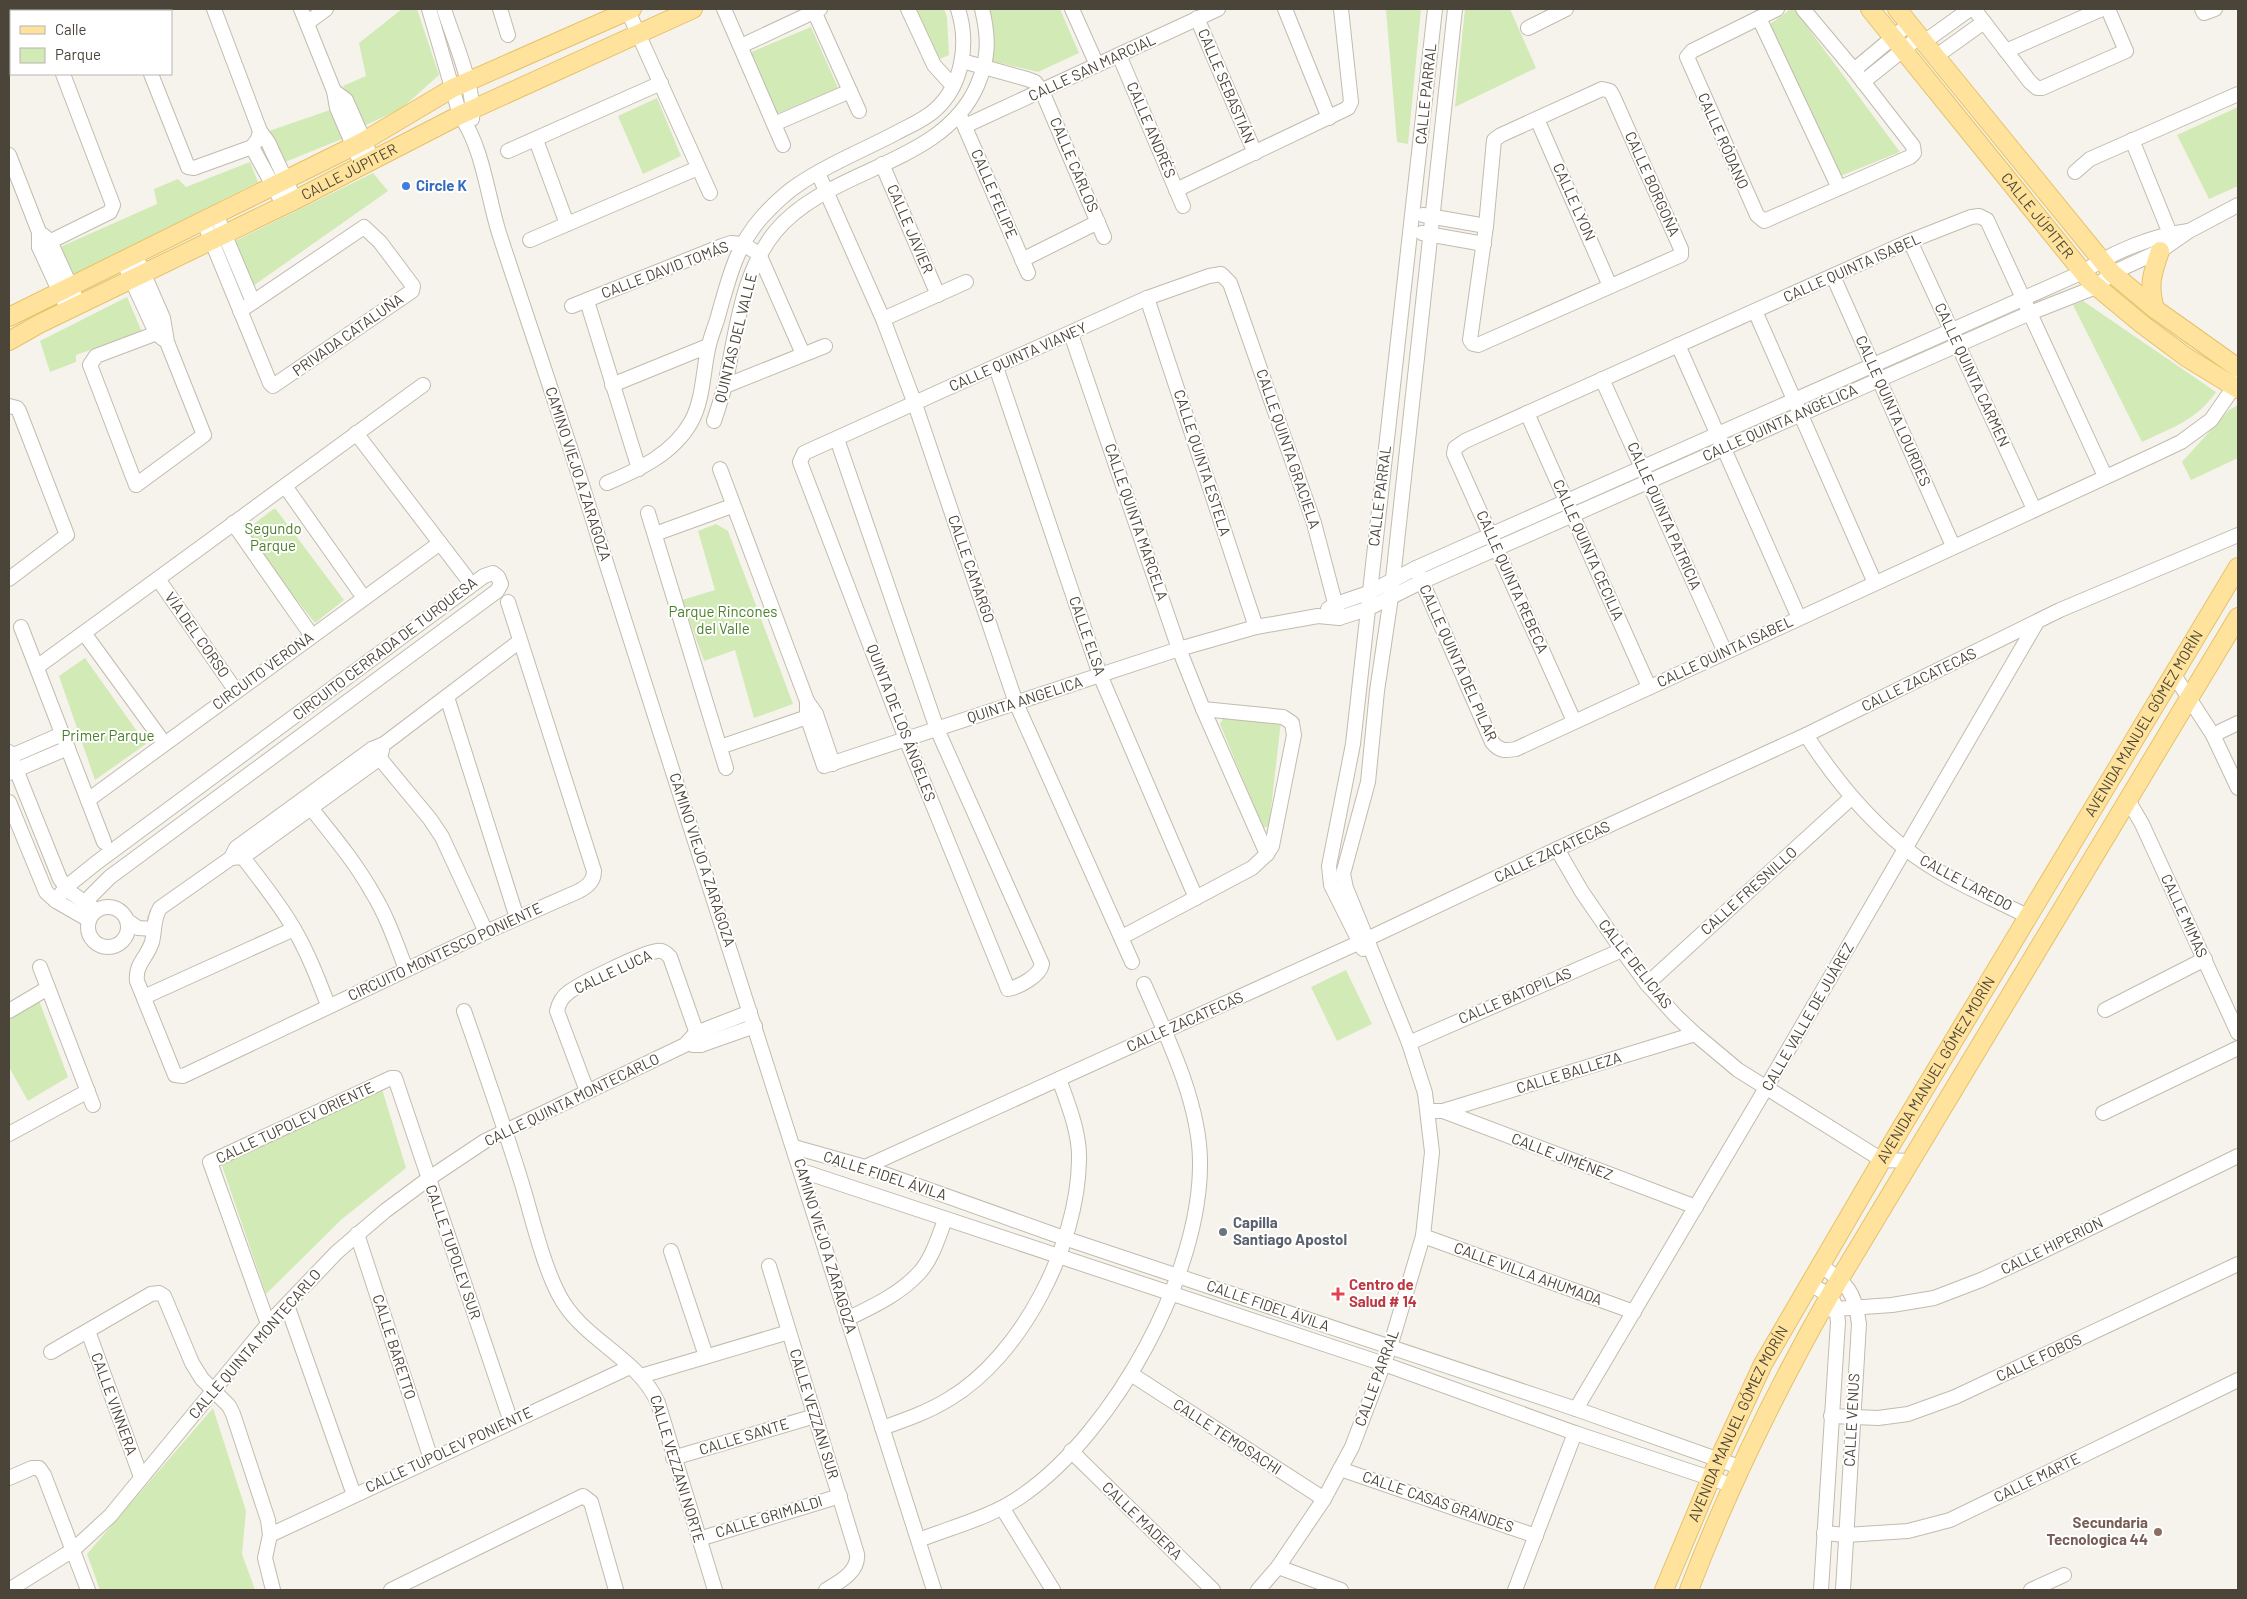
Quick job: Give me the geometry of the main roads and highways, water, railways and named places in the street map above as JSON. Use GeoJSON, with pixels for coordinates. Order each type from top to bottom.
{"type":"FeatureCollection","features":[{"type":"Feature","properties":{"kind":"main road","name":"CALLE JÚPITER"},"geometry":{"type":"LineString","coordinates":[[9,317],[359,144],[460,85],[629,9]]}},
{"type":"Feature","properties":{"kind":"main road","name":"CALLE JÚPITER"},"geometry":{"type":"LineString","coordinates":[[9,341],[74,307],[289,203],[467,112],[693,9]]}},
{"type":"Feature","properties":{"kind":"main road","name":"CALLE JÚPITER"},"geometry":{"type":"LineString","coordinates":[[1870,9],[2096,287],[2186,357],[2237,386]]}},
{"type":"Feature","properties":{"kind":"main road","name":"CALLE JÚPITER"},"geometry":{"type":"LineString","coordinates":[[1897,9],[2107,267],[2155,309],[2238,368]]}},
{"type":"Feature","properties":{"kind":"main road"},"geometry":{"type":"LineString","coordinates":[[2155,309],[2150,294],[2151,282],[2168,242]]}},
{"type":"Feature","properties":{"kind":"main road","name":"AVENIDA MANUEL GÓMEZ MORÍN"},"geometry":{"type":"LineString","coordinates":[[1664,1590],[1719,1459],[1763,1364],[1882,1160],[2238,566]]}},
{"type":"Feature","properties":{"kind":"main road","name":"AVENIDA MANUEL GÓMEZ MORÍN"},"geometry":{"type":"LineString","coordinates":[[1689,1590],[1776,1393],[1830,1304],[1840,1279],[2238,617]]}},
{"type":"Feature","properties":{"kind":"place","name":"Circle K"},"geometry":{"type":"Point","coordinates":[406,186]}},
{"type":"Feature","properties":{"kind":"place","name":"Capilla Santiago Apostol"},"geometry":{"type":"Point","coordinates":[1223,1232]}},
{"type":"Feature","properties":{"kind":"place","name":"Centro de Salud # 14"},"geometry":{"type":"Point","coordinates":[1338,1294]}},
{"type":"Feature","properties":{"kind":"place","name":"Secundaria Tecnologica 44"},"geometry":{"type":"Point","coordinates":[2158,1532]}},
{"type":"Feature","properties":{"kind":"park label","name":"Segundo Parque"},"geometry":{"type":"Point","coordinates":[273,538]}},
{"type":"Feature","properties":{"kind":"park label","name":"Parque Rincones del Valle"},"geometry":{"type":"Point","coordinates":[723,620]}},
{"type":"Feature","properties":{"kind":"park label","name":"Primer Parque"},"geometry":{"type":"Point","coordinates":[108,736]}}]}
